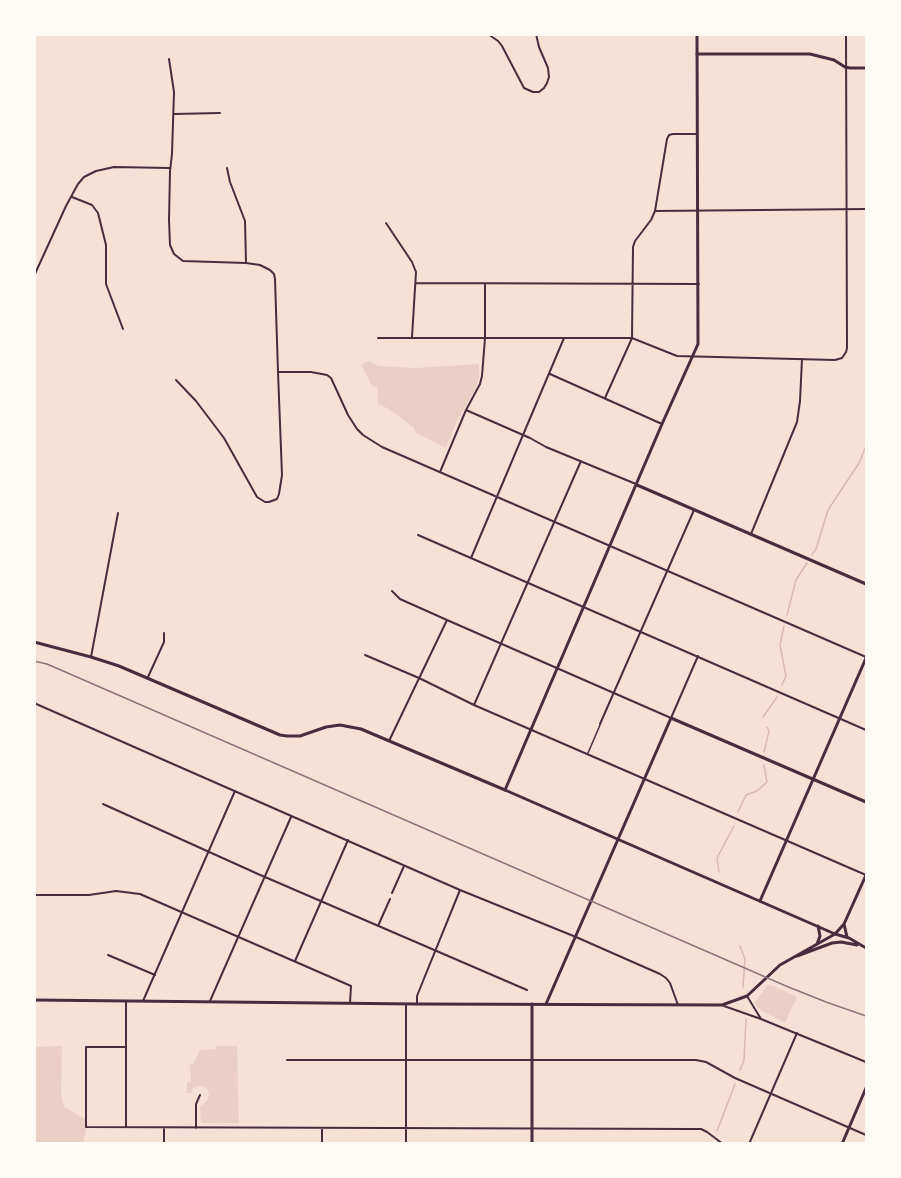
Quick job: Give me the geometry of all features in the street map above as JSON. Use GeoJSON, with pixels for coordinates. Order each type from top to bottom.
{"type":"FeatureCollection","features":[{"type":"Feature","properties":{"kind":"main road"},"geometry":{"type":"LineString","coordinates":[[505,790],[699,339],[697,34]]}},
{"type":"Feature","properties":{"kind":"main road"},"geometry":{"type":"LineString","coordinates":[[697,54],[810,54],[834,60],[845,67],[867,68]]}},
{"type":"Feature","properties":{"kind":"main road"},"geometry":{"type":"LineString","coordinates":[[637,485],[867,584]]}},
{"type":"Feature","properties":{"kind":"main road"},"geometry":{"type":"LineString","coordinates":[[34,642],[91,657],[148,677],[280,735],[300,736],[326,727],[346,725],[361,729],[865,947]]}},
{"type":"Feature","properties":{"kind":"main road"},"geometry":{"type":"LineString","coordinates":[[760,901],[867,658]]}},
{"type":"Feature","properties":{"kind":"main road"},"geometry":{"type":"LineString","coordinates":[[546,1004],[671,718],[867,802]]}},
{"type":"Feature","properties":{"kind":"main road"},"geometry":{"type":"LineString","coordinates":[[34,1000],[722,1005],[747,996],[787,960],[836,934],[844,924],[866,874]]}},
{"type":"Feature","properties":{"kind":"main road"},"geometry":{"type":"LineString","coordinates":[[844,924],[846,937]]}},
{"type":"Feature","properties":{"kind":"main road"},"geometry":{"type":"LineString","coordinates":[[817,944],[820,936],[818,926]]}},
{"type":"Feature","properties":{"kind":"main road"},"geometry":{"type":"LineString","coordinates":[[787,960],[832,943],[846,942],[865,947]]}},
{"type":"Feature","properties":{"kind":"main road"},"geometry":{"type":"LineString","coordinates":[[532,1004],[532,1143]]}},
{"type":"Feature","properties":{"kind":"main road"},"geometry":{"type":"LineString","coordinates":[[842,1143],[867,1088]]}},
{"type":"Feature","properties":{"kind":"street"},"geometry":{"type":"LineString","coordinates":[[488,34],[502,46],[524,88],[539,92],[544,88],[549,77],[536,34]]}},
{"type":"Feature","properties":{"kind":"street"},"geometry":{"type":"LineString","coordinates":[[378,338],[632,338],[677,356],[840,360],[847,348],[846,34]]}},
{"type":"Feature","properties":{"kind":"street"},"geometry":{"type":"LineString","coordinates":[[169,59],[174,114],[170,168],[169,240],[174,254],[188,262],[246,263],[266,268],[274,274],[282,475],[277,499],[265,502],[257,497],[224,438],[176,380]]}},
{"type":"Feature","properties":{"kind":"street"},"geometry":{"type":"LineString","coordinates":[[174,114],[220,113]]}},
{"type":"Feature","properties":{"kind":"street"},"geometry":{"type":"LineString","coordinates":[[605,398],[632,338],[633,244],[655,211],[668,137],[673,134],[697,134]]}},
{"type":"Feature","properties":{"kind":"street"},"geometry":{"type":"LineString","coordinates":[[34,276],[57,225],[84,177],[105,168],[170,168]]}},
{"type":"Feature","properties":{"kind":"street"},"geometry":{"type":"LineString","coordinates":[[227,168],[245,221],[246,263]]}},
{"type":"Feature","properties":{"kind":"street"},"geometry":{"type":"LineString","coordinates":[[72,197],[92,206],[98,213],[106,245],[106,284],[123,329]]}},
{"type":"Feature","properties":{"kind":"street"},"geometry":{"type":"LineString","coordinates":[[655,211],[867,209]]}},
{"type":"Feature","properties":{"kind":"street"},"geometry":{"type":"LineString","coordinates":[[386,223],[414,266],[416,284],[412,338]]}},
{"type":"Feature","properties":{"kind":"street"},"geometry":{"type":"LineString","coordinates":[[416,284],[699,284]]}},
{"type":"Feature","properties":{"kind":"street"},"geometry":{"type":"LineString","coordinates":[[440,472],[482,376],[485,284]]}},
{"type":"Feature","properties":{"kind":"street"},"geometry":{"type":"LineString","coordinates":[[471,558],[564,338]]}},
{"type":"Feature","properties":{"kind":"street"},"geometry":{"type":"LineString","coordinates":[[751,534],[797,422],[802,359]]}},
{"type":"Feature","properties":{"kind":"street"},"geometry":{"type":"LineString","coordinates":[[278,372],[311,372],[327,375],[331,378],[353,424],[363,435],[382,447],[867,658]]}},
{"type":"Feature","properties":{"kind":"street"},"geometry":{"type":"LineString","coordinates":[[549,374],[662,424]]}},
{"type":"Feature","properties":{"kind":"street"},"geometry":{"type":"LineString","coordinates":[[466,410],[637,485]]}},
{"type":"Feature","properties":{"kind":"street"},"geometry":{"type":"LineString","coordinates":[[474,705],[581,462]]}},
{"type":"Feature","properties":{"kind":"street"},"geometry":{"type":"LineString","coordinates":[[600,724],[694,509]]}},
{"type":"Feature","properties":{"kind":"street"},"geometry":{"type":"LineString","coordinates":[[91,657],[118,513]]}},
{"type":"Feature","properties":{"kind":"street"},"geometry":{"type":"LineString","coordinates":[[418,535],[867,730]]}},
{"type":"Feature","properties":{"kind":"street"},"geometry":{"type":"LineString","coordinates":[[392,591],[400,598],[447,620],[671,718],[698,656]]}},
{"type":"Feature","properties":{"kind":"street"},"geometry":{"type":"LineString","coordinates":[[389,741],[447,620]]}},
{"type":"Feature","properties":{"kind":"street"},"geometry":{"type":"LineString","coordinates":[[148,677],[164,642],[164,633]]}},
{"type":"Feature","properties":{"kind":"street"},"geometry":{"type":"LineString","coordinates":[[366,655],[531,730],[866,874]]}},
{"type":"Feature","properties":{"kind":"street"},"geometry":{"type":"LineString","coordinates":[[34,703],[666,978],[678,1005]]}},
{"type":"Feature","properties":{"kind":"street"},"geometry":{"type":"LineString","coordinates":[[143,1001],[234,791]]}},
{"type":"Feature","properties":{"kind":"street"},"geometry":{"type":"LineString","coordinates":[[103,804],[527,990]]}},
{"type":"Feature","properties":{"kind":"street"},"geometry":{"type":"LineString","coordinates":[[210,1001],[291,816]]}},
{"type":"Feature","properties":{"kind":"street"},"geometry":{"type":"LineString","coordinates":[[295,962],[348,840]]}},
{"type":"Feature","properties":{"kind":"street"},"geometry":{"type":"LineString","coordinates":[[392,893],[404,865]]}},
{"type":"Feature","properties":{"kind":"street"},"geometry":{"type":"LineString","coordinates":[[417,1004],[417,996],[460,890]]}},
{"type":"Feature","properties":{"kind":"street"},"geometry":{"type":"LineString","coordinates":[[34,895],[89,895],[116,891],[140,894],[351,986],[350,1003]]}},
{"type":"Feature","properties":{"kind":"street"},"geometry":{"type":"LineString","coordinates":[[378,926],[390,899]]}},
{"type":"Feature","properties":{"kind":"street"},"geometry":{"type":"LineString","coordinates":[[108,955],[155,975]]}},
{"type":"Feature","properties":{"kind":"street"},"geometry":{"type":"LineString","coordinates":[[747,996],[761,1019]]}},
{"type":"Feature","properties":{"kind":"street"},"geometry":{"type":"LineString","coordinates":[[126,1000],[126,1127]]}},
{"type":"Feature","properties":{"kind":"street"},"geometry":{"type":"LineString","coordinates":[[406,1004],[406,1143]]}},
{"type":"Feature","properties":{"kind":"street"},"geometry":{"type":"LineString","coordinates":[[722,1005],[867,1062]]}},
{"type":"Feature","properties":{"kind":"street"},"geometry":{"type":"LineString","coordinates":[[749,1143],[797,1033]]}},
{"type":"Feature","properties":{"kind":"street"},"geometry":{"type":"LineString","coordinates":[[126,1047],[86,1047],[86,1127],[701,1129],[723,1143]]}},
{"type":"Feature","properties":{"kind":"street"},"geometry":{"type":"LineString","coordinates":[[287,1060],[696,1060],[706,1062],[770,1094],[867,1135]]}},
{"type":"Feature","properties":{"kind":"street"},"geometry":{"type":"LineString","coordinates":[[196,1128],[196,1104],[200,1095]]}},
{"type":"Feature","properties":{"kind":"street"},"geometry":{"type":"LineString","coordinates":[[164,1128],[164,1143]]}},
{"type":"Feature","properties":{"kind":"street"},"geometry":{"type":"LineString","coordinates":[[322,1128],[322,1143]]}},
{"type":"Feature","properties":{"kind":"lane"},"geometry":{"type":"LineString","coordinates":[[587,754],[600,724]]}},
{"type":"Feature","properties":{"kind":"shaded area"},"geometry":{"type":"Polygon","coordinates":[[[368,361],[379,366],[415,368],[479,364],[479,379],[475,390],[459,417],[446,448],[416,433],[414,428],[389,409],[378,404],[377,387],[372,386],[361,365],[368,361]]]}},
{"type":"Feature","properties":{"kind":"shaded area"},"geometry":{"type":"Polygon","coordinates":[[[769,984],[797,997],[785,1023],[760,1010],[754,1003],[769,984]]]}},
{"type":"Feature","properties":{"kind":"shaded area"},"geometry":{"type":"Polygon","coordinates":[[[62,1046],[61,1092],[63,1103],[65,1107],[85,1119],[84,1141],[83,1143],[35,1143],[34,1047],[62,1046]]]}},
{"type":"Feature","properties":{"kind":"shaded area"},"geometry":{"type":"Polygon","coordinates":[[[216,1046],[237,1046],[239,1123],[201,1123],[200,1106],[207,1101],[209,1094],[207,1089],[199,1086],[191,1093],[187,1093],[187,1083],[191,1081],[190,1063],[193,1064],[200,1050],[216,1049],[216,1046]]]}},
{"type":"Feature","properties":{"kind":"waterway"},"geometry":{"type":"LineString","coordinates":[[812,555],[828,510],[859,463],[866,446]]}},
{"type":"Feature","properties":{"kind":"waterway"},"geometry":{"type":"LineString","coordinates":[[787,615],[796,580],[807,563]]}},
{"type":"Feature","properties":{"kind":"waterway"},"geometry":{"type":"LineString","coordinates":[[782,685],[786,676],[780,645],[784,626]]}},
{"type":"Feature","properties":{"kind":"waterway"},"geometry":{"type":"LineString","coordinates":[[763,717],[777,697]]}},
{"type":"Feature","properties":{"kind":"waterway"},"geometry":{"type":"LineString","coordinates":[[764,752],[769,731],[767,727]]}},
{"type":"Feature","properties":{"kind":"waterway"},"geometry":{"type":"LineString","coordinates":[[738,812],[746,795],[757,791],[767,782],[764,765]]}},
{"type":"Feature","properties":{"kind":"waterway"},"geometry":{"type":"LineString","coordinates":[[719,872],[717,858],[734,826]]}},
{"type":"Feature","properties":{"kind":"waterway"},"geometry":{"type":"LineString","coordinates":[[740,946],[745,959],[743,987]]}},
{"type":"Feature","properties":{"kind":"waterway"},"geometry":{"type":"LineString","coordinates":[[740,1070],[744,1060],[746,1019]]}},
{"type":"Feature","properties":{"kind":"waterway"},"geometry":{"type":"LineString","coordinates":[[717,1131],[735,1084]]}},
{"type":"Feature","properties":{"kind":"railway"},"geometry":{"type":"LineString","coordinates":[[34,661],[47,664],[786,986],[866,1016]]}}]}
